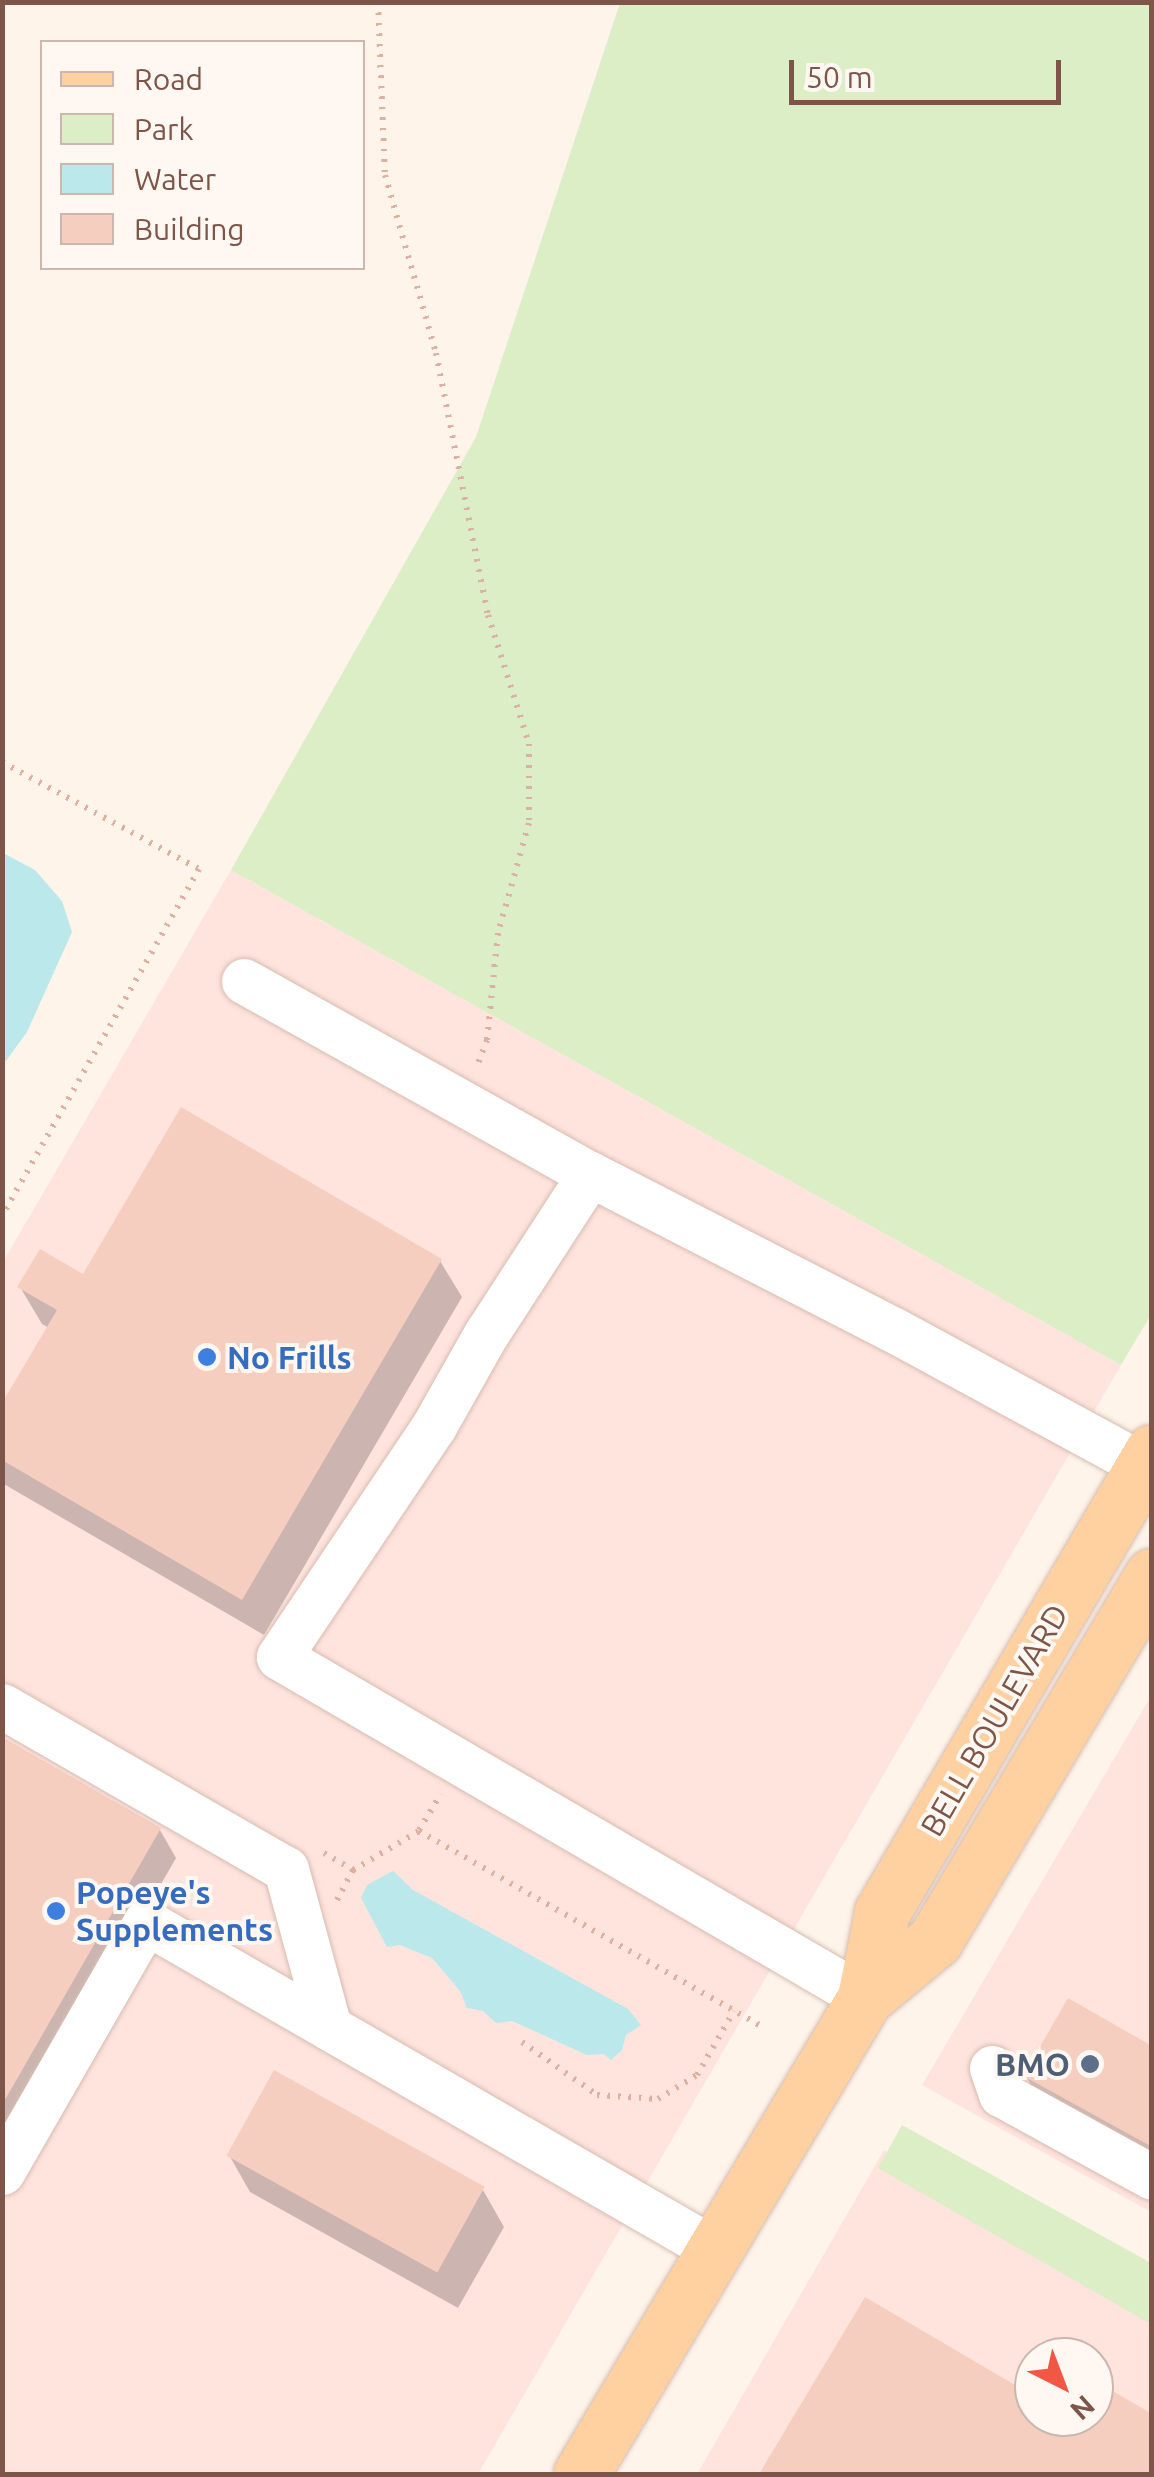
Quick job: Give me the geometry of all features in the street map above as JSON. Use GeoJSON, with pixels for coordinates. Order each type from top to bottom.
{"type":"FeatureCollection","features":[{"type":"Feature","properties":{"kind":"main road","name":"BELL BOULEVARD"},"geometry":{"type":"LineString","coordinates":[[581,2474],[865,1998],[882,1912],[1149,1463]]}},
{"type":"Feature","properties":{"kind":"main road","name":"BELL BOULEVARD"},"geometry":{"type":"LineString","coordinates":[[865,1998],[935,1940],[1152,1576]]}},
{"type":"Feature","properties":{"kind":"lane"},"geometry":{"type":"LineString","coordinates":[[244,981],[590,1174],[1149,1463]]}},
{"type":"Feature","properties":{"kind":"lane"},"geometry":{"type":"LineString","coordinates":[[590,1174],[486,1334],[434,1426],[279,1657],[865,1998]]}},
{"type":"Feature","properties":{"kind":"lane"},"geometry":{"type":"LineString","coordinates":[[2,1706],[286,1869],[329,2027]]}},
{"type":"Feature","properties":{"kind":"lane"},"geometry":{"type":"LineString","coordinates":[[2,2172],[146,1922],[715,2250]]}},
{"type":"Feature","properties":{"kind":"lane"},"geometry":{"type":"LineString","coordinates":[[992,2068],[1000,2094],[1152,2177]]}},
{"type":"Feature","properties":{"kind":"path"},"geometry":{"type":"LineString","coordinates":[[378,2],[386,175],[436,352],[488,615],[529,744],[530,823],[498,932],[487,1040],[463,1103]]}},
{"type":"Feature","properties":{"kind":"path"},"geometry":{"type":"LineString","coordinates":[[2,762],[198,869],[2,1216]]}},
{"type":"Feature","properties":{"kind":"path"},"geometry":{"type":"LineString","coordinates":[[319,1850],[353,1870],[419,1830],[764,2028]]}},
{"type":"Feature","properties":{"kind":"path"},"geometry":{"type":"LineString","coordinates":[[522,2042],[597,2094],[658,2100],[697,2074],[734,2011]]}},
{"type":"Feature","properties":{"kind":"shaded area"},"geometry":{"type":"Polygon","coordinates":[[[231,870],[1121,1365],[478,2474],[3,2474],[3,1262],[231,870]]]}},
{"type":"Feature","properties":{"kind":"shaded area"},"geometry":{"type":"Polygon","coordinates":[[[1151,1696],[1151,2212],[922,2085],[1151,1696]]]}},
{"type":"Feature","properties":{"kind":"shaded area"},"geometry":{"type":"Polygon","coordinates":[[[884,2150],[1151,2303],[1151,2474],[697,2474],[884,2150]]]}},
{"type":"Feature","properties":{"kind":"green space"},"geometry":{"type":"Polygon","coordinates":[[[620,3],[1151,3],[1152,1313],[1121,1365],[231,870],[476,437],[620,3]]]}},
{"type":"Feature","properties":{"kind":"green space"},"geometry":{"type":"Polygon","coordinates":[[[902,2125],[1151,2263],[1151,2324],[878,2168],[902,2125]]]}},
{"type":"Feature","properties":{"kind":"water"},"geometry":{"type":"Polygon","coordinates":[[[3,853],[35,870],[62,901],[72,932],[27,1032],[3,1065],[3,853]]]}},
{"type":"Feature","properties":{"kind":"water"},"geometry":{"type":"Polygon","coordinates":[[[393,1871],[413,1890],[628,2009],[641,2025],[626,2035],[622,2050],[611,2060],[604,2054],[587,2055],[512,2021],[496,2023],[483,2011],[467,2008],[460,1991],[432,1958],[400,1945],[387,1947],[361,1898],[367,1885],[393,1871]]]}},
{"type":"Feature","properties":{"kind":"building","name":"No Frills"},"geometry":{"type":"Polygon","coordinates":[[[181,1107],[442,1259],[242,1600],[2,1460],[2,1403],[57,1310],[17,1287],[40,1249],[83,1274],[181,1107]]]}},
{"type":"Feature","properties":{"kind":"building"},"geometry":{"type":"Polygon","coordinates":[[[2,1737],[161,1828],[2,2105],[2,1737]]]}},
{"type":"Feature","properties":{"kind":"building","name":"BMO"},"geometry":{"type":"Polygon","coordinates":[[[1068,1998],[1152,2046],[1152,2147],[1023,2076],[1068,1998]]]}},
{"type":"Feature","properties":{"kind":"building"},"geometry":{"type":"Polygon","coordinates":[[[274,2070],[485,2187],[437,2273],[226,2156],[274,2070]]]}},
{"type":"Feature","properties":{"kind":"building"},"geometry":{"type":"Polygon","coordinates":[[[865,2297],[1014,2384],[1014,2437],[1114,2437],[1114,2392],[1152,2414],[1152,2474],[759,2474],[865,2297]]]}},
{"type":"Feature","properties":{"kind":"place","name":"No Frills"},"geometry":{"type":"Point","coordinates":[207,1357]}},
{"type":"Feature","properties":{"kind":"place","name":"Popeye's Supplements"},"geometry":{"type":"Point","coordinates":[56,1911]}},
{"type":"Feature","properties":{"kind":"place","name":"BMO"},"geometry":{"type":"Point","coordinates":[1090,2064]}}]}
